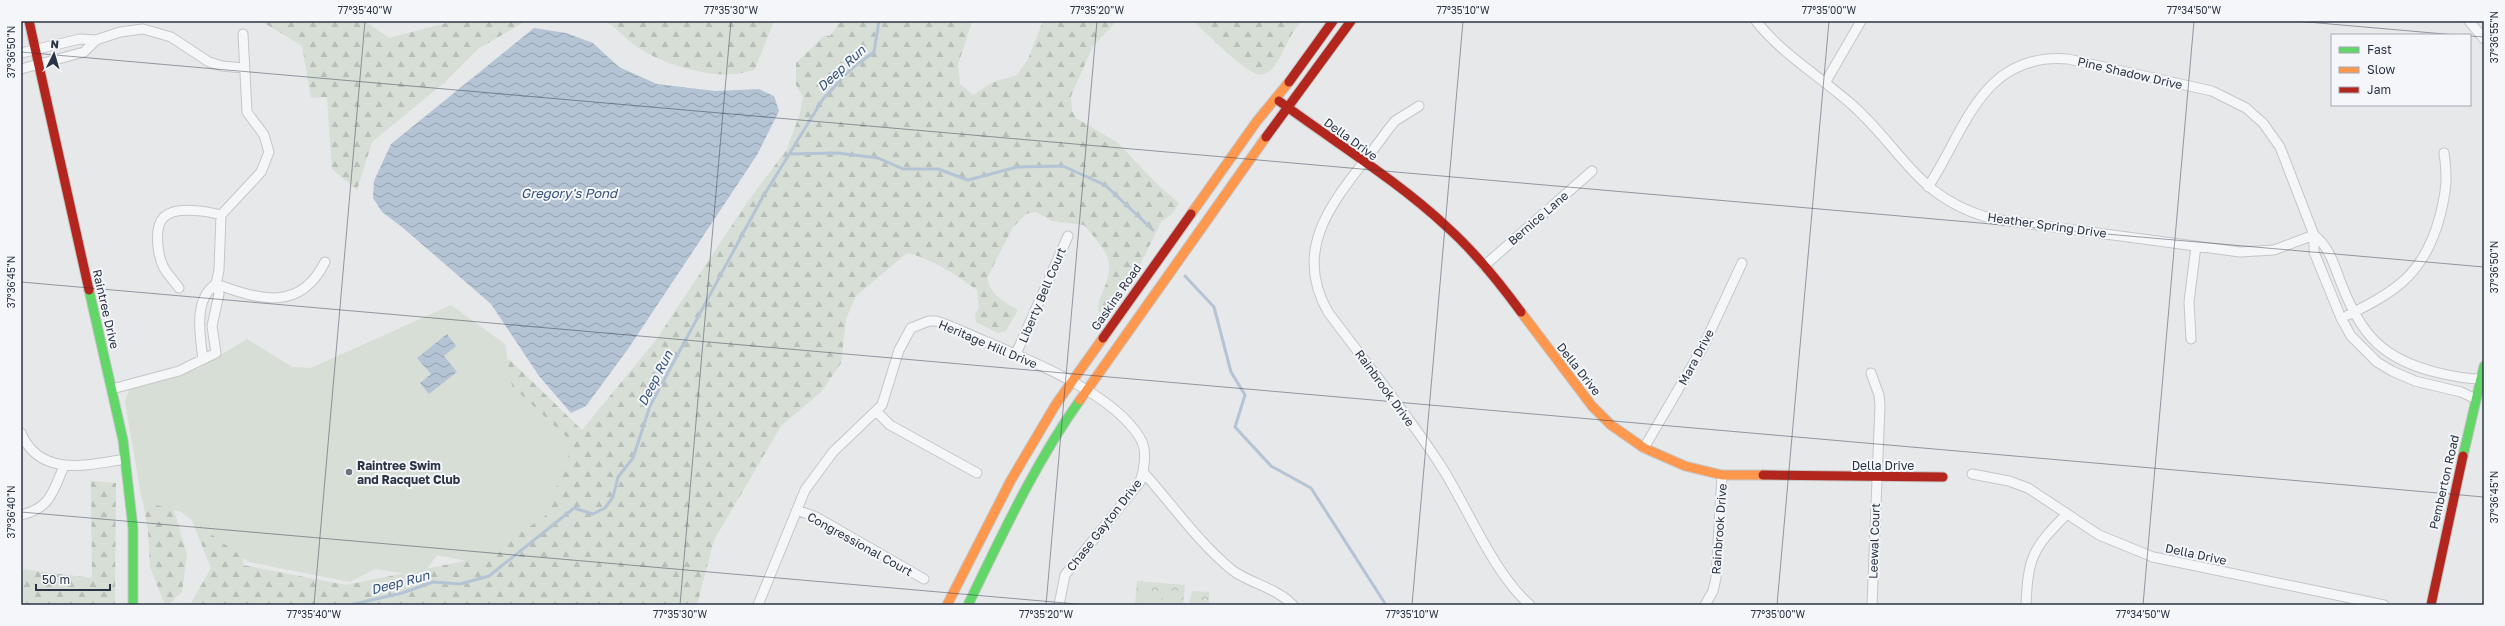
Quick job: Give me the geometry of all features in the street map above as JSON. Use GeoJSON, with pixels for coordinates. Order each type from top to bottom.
{"type":"FeatureCollection","features":[{"type":"Feature","properties":{"kind":"street","name":"Raintree Drive"},"geometry":{"type":"LineString","coordinates":[[29,21],[112,388],[125,459],[133,528],[133,605]]}},
{"type":"Feature","properties":{"kind":"street","name":"Gaskins Road"},"geometry":{"type":"LineString","coordinates":[[947,605],[1011,480],[1052,410],[1229,160],[1333,21]]}},
{"type":"Feature","properties":{"kind":"street"},"geometry":{"type":"LineString","coordinates":[[968,605],[1034,472],[1086,391],[1252,155],[1351,21]]}},
{"type":"Feature","properties":{"kind":"street","name":"Heather Spring Drive"},"geometry":{"type":"LineString","coordinates":[[1756,21],[1782,50],[1825,82],[1855,108],[1928,187],[1958,207],[1993,219],[2196,246],[2256,252],[2285,247],[2314,235]]}},
{"type":"Feature","properties":{"kind":"street"},"geometry":{"type":"LineString","coordinates":[[1825,82],[1861,21]]}},
{"type":"Feature","properties":{"kind":"street"},"geometry":{"type":"LineString","coordinates":[[2469,21],[2484,39]]}},
{"type":"Feature","properties":{"kind":"street"},"geometry":{"type":"LineString","coordinates":[[21,53],[80,39],[96,40],[131,30],[152,30],[178,40],[209,62],[222,66],[244,68]]}},
{"type":"Feature","properties":{"kind":"street"},"geometry":{"type":"LineString","coordinates":[[112,388],[179,371],[216,353],[212,326],[219,294],[216,284],[219,270],[221,215],[261,172],[267,160],[267,140],[247,112],[243,34]]}},
{"type":"Feature","properties":{"kind":"street"},"geometry":{"type":"LineString","coordinates":[[21,69],[84,52],[96,40]]}},
{"type":"Feature","properties":{"kind":"street","name":"Pine Shadow Drive"},"geometry":{"type":"LineString","coordinates":[[1928,187],[1988,87],[2006,72],[2025,63],[2045,59],[2068,59],[2212,91],[2246,108],[2263,123],[2280,147],[2314,235],[2314,252],[2341,318],[2351,336],[2363,350],[2392,372],[2414,381],[2461,392],[2476,399]]}},
{"type":"Feature","properties":{"kind":"street","name":"Della Drive"},"geometry":{"type":"LineString","coordinates":[[1275,99],[1437,218],[1484,266],[1592,406],[1611,425],[1644,448],[1685,466],[1722,475],[1943,477]]}},
{"type":"Feature","properties":{"kind":"street","name":"Rainbrook Drive"},"geometry":{"type":"LineString","coordinates":[[1419,106],[1395,121],[1332,207],[1319,231],[1313,257],[1318,290],[1328,312],[1441,466],[1502,570],[1520,595],[1530,605]]}},
{"type":"Feature","properties":{"kind":"street"},"geometry":{"type":"LineString","coordinates":[[2341,318],[2394,290],[2410,276],[2423,260],[2432,240],[2448,180],[2444,153]]}},
{"type":"Feature","properties":{"kind":"street","name":"Bernice Lane"},"geometry":{"type":"LineString","coordinates":[[1484,266],[1592,171]]}},
{"type":"Feature","properties":{"kind":"street"},"geometry":{"type":"LineString","coordinates":[[179,288],[161,262],[158,238],[160,222],[167,215],[180,212],[206,211],[221,215]]}},
{"type":"Feature","properties":{"kind":"street","name":"Pine Shadow Drive"},"geometry":{"type":"LineString","coordinates":[[2314,235],[2324,243],[2327,248],[2353,312],[2373,341],[2404,362],[2460,378],[2481,379]]}},
{"type":"Feature","properties":{"kind":"street","name":"Liberty Bell Court"},"geometry":{"type":"LineString","coordinates":[[1016,354],[1068,236]]}},
{"type":"Feature","properties":{"kind":"street"},"geometry":{"type":"LineString","coordinates":[[2191,340],[2189,302],[2196,246]]}},
{"type":"Feature","properties":{"kind":"street"},"geometry":{"type":"LineString","coordinates":[[216,284],[255,296],[280,298],[307,289],[314,282],[325,262]]}},
{"type":"Feature","properties":{"kind":"street","name":"Mara Drive"},"geometry":{"type":"LineString","coordinates":[[1644,448],[1702,347],[1742,263]]}},
{"type":"Feature","properties":{"kind":"street"},"geometry":{"type":"LineString","coordinates":[[203,360],[200,316],[207,291],[216,284]]}},
{"type":"Feature","properties":{"kind":"street","name":"Heritage Hill Drive"},"geometry":{"type":"LineString","coordinates":[[758,605],[805,490],[820,467],[882,405],[899,350],[911,328],[929,321],[936,321],[1016,354],[1072,381]]}},
{"type":"Feature","properties":{"kind":"street","name":"Pemberton Road"},"geometry":{"type":"LineString","coordinates":[[2431,605],[2484,366]]}},
{"type":"Feature","properties":{"kind":"street","name":"Leewal Court"},"geometry":{"type":"LineString","coordinates":[[1871,373],[1879,395],[1872,605]]}},
{"type":"Feature","properties":{"kind":"street","name":"Chase Gayton Drive"},"geometry":{"type":"LineString","coordinates":[[1059,605],[1065,575],[1140,482],[1143,472],[1144,450],[1141,438],[1127,421],[1072,381]]}},
{"type":"Feature","properties":{"kind":"street"},"geometry":{"type":"LineString","coordinates":[[876,411],[890,425],[977,473]]}},
{"type":"Feature","properties":{"kind":"street"},"geometry":{"type":"LineString","coordinates":[[21,433],[37,453],[48,461],[64,466],[125,459]]}},
{"type":"Feature","properties":{"kind":"street"},"geometry":{"type":"LineString","coordinates":[[21,515],[33,512],[45,504],[52,494],[64,466]]}},
{"type":"Feature","properties":{"kind":"street"},"geometry":{"type":"LineString","coordinates":[[1143,472],[1216,556],[1234,571],[1275,591],[1293,605]]}},
{"type":"Feature","properties":{"kind":"street","name":"Della Drive"},"geometry":{"type":"LineString","coordinates":[[1972,474],[2009,481],[2028,488],[2066,515],[2112,541],[2154,557],[2343,601],[2384,605]]}},
{"type":"Feature","properties":{"kind":"street","name":"Rainbrook Drive"},"geometry":{"type":"LineString","coordinates":[[1705,605],[1713,591],[1716,578],[1722,475]]}},
{"type":"Feature","properties":{"kind":"street","name":"Congressional Court"},"geometry":{"type":"LineString","coordinates":[[797,510],[816,517],[924,579]]}},
{"type":"Feature","properties":{"kind":"street"},"geometry":{"type":"LineString","coordinates":[[2026,605],[2030,561],[2041,541],[2066,515]]}},
{"type":"Feature","properties":{"kind":"green space"},"geometry":{"type":"Polygon","coordinates":[[[261,21],[365,21],[389,38],[454,21],[526,21],[478,49],[445,82],[372,142],[357,190],[332,169],[327,97],[311,98],[302,46],[261,21]]]}},
{"type":"Feature","properties":{"kind":"green space"},"geometry":{"type":"Polygon","coordinates":[[[605,21],[774,21],[755,69],[741,73],[726,74],[692,70],[659,59],[633,44],[605,21]]]}},
{"type":"Feature","properties":{"kind":"green space"},"geometry":{"type":"Polygon","coordinates":[[[841,21],[972,21],[958,65],[960,84],[973,95],[993,82],[1017,75],[1028,59],[1043,21],[1117,21],[1093,46],[1071,96],[1072,111],[1076,118],[1118,143],[1158,185],[1179,203],[1172,214],[1161,222],[1137,271],[1121,285],[1107,309],[1099,313],[1098,307],[1108,278],[1109,261],[1103,248],[1084,225],[1052,221],[1036,212],[1026,214],[1013,227],[987,278],[995,293],[1003,301],[1018,310],[1006,331],[998,333],[976,322],[975,314],[979,308],[977,290],[935,263],[907,253],[856,296],[846,319],[841,363],[821,392],[781,426],[714,540],[697,605],[190,605],[211,568],[191,518],[251,473],[243,565],[346,585],[479,558],[484,382],[509,359],[582,430],[656,340],[746,204],[787,149],[800,113],[803,97],[796,85],[796,63],[825,35],[830,36],[841,21]]]}},
{"type":"Feature","properties":{"kind":"green space"},"geometry":{"type":"Polygon","coordinates":[[[1193,21],[1303,21],[1290,37],[1281,56],[1273,68],[1266,73],[1257,74],[1250,71],[1233,58],[1193,21]]]}},
{"type":"Feature","properties":{"kind":"green space","name":"Raintree Swim and Racquet Club"},"geometry":{"type":"Polygon","coordinates":[[[451,305],[505,344],[512,386],[573,443],[546,515],[477,563],[437,555],[422,576],[375,569],[350,582],[249,562],[181,512],[142,501],[125,402],[129,390],[198,369],[247,339],[292,367],[311,368],[451,305]]]}},
{"type":"Feature","properties":{"kind":"green space"},"geometry":{"type":"Polygon","coordinates":[[[133,441],[175,513],[187,555],[182,592],[168,605],[165,605],[150,567],[148,531],[133,441]]]}},
{"type":"Feature","properties":{"kind":"green space"},"geometry":{"type":"Polygon","coordinates":[[[91,481],[116,483],[115,605],[21,605],[21,569],[92,578],[91,481]]]}},
{"type":"Feature","properties":{"kind":"green space"},"geometry":{"type":"Polygon","coordinates":[[[1137,581],[1185,585],[1183,605],[1135,605],[1137,581]]]}},
{"type":"Feature","properties":{"kind":"green space"},"geometry":{"type":"Polygon","coordinates":[[[1142,591],[1158,592],[1157,605],[1140,605],[1142,591]]]}},
{"type":"Feature","properties":{"kind":"green space"},"geometry":{"type":"Polygon","coordinates":[[[1192,591],[1209,592],[1209,605],[1189,605],[1192,591]]]}},
{"type":"Feature","properties":{"kind":"green space"},"geometry":{"type":"Polygon","coordinates":[[[1163,593],[1179,594],[1179,605],[1162,605],[1163,593]]]}},
{"type":"Feature","properties":{"kind":"water","name":"Gregory's Pond"},"geometry":{"type":"Polygon","coordinates":[[[534,28],[566,33],[593,43],[619,67],[657,84],[715,91],[759,89],[774,96],[779,111],[757,155],[628,349],[586,406],[571,413],[539,376],[491,304],[402,227],[382,212],[373,198],[374,181],[391,144],[534,28]]]}},
{"type":"Feature","properties":{"kind":"water"},"geometry":{"type":"Polygon","coordinates":[[[447,334],[456,346],[444,356],[457,372],[429,394],[420,383],[431,374],[417,358],[447,334]]]}},
{"type":"Feature","properties":{"kind":"waterway","name":"Deep Run"},"geometry":{"type":"LineString","coordinates":[[350,605],[402,593],[433,582],[460,584],[489,576],[574,508],[593,514],[605,508],[613,497],[618,477],[633,458],[650,406],[761,200],[823,99],[851,69],[874,52],[879,21]]}},
{"type":"Feature","properties":{"kind":"waterway"},"geometry":{"type":"LineString","coordinates":[[789,154],[838,153],[878,158],[903,169],[938,169],[968,180],[1017,167],[1063,166],[1105,185],[1153,230]]}},
{"type":"Feature","properties":{"kind":"waterway"},"geometry":{"type":"LineString","coordinates":[[1185,276],[1214,307],[1231,372],[1245,395],[1235,427],[1271,466],[1311,488],[1386,605]]}},
{"type":"Feature","properties":{"kind":"traffic: fast"},"geometry":{"type":"LineString","coordinates":[[89,290],[123,440],[133,528],[133,605]]}},
{"type":"Feature","properties":{"kind":"traffic: fast"},"geometry":{"type":"LineString","coordinates":[[2463,456],[2484,366]]}},
{"type":"Feature","properties":{"kind":"traffic: fast"},"geometry":{"type":"LineString","coordinates":[[968,605],[1034,474],[1048,449],[1080,400]]}},
{"type":"Feature","properties":{"kind":"traffic: slow"},"geometry":{"type":"LineString","coordinates":[[1191,214],[1257,121],[1289,82]]}},
{"type":"Feature","properties":{"kind":"traffic: slow"},"geometry":{"type":"LineString","coordinates":[[1080,400],[1266,137]]}},
{"type":"Feature","properties":{"kind":"traffic: slow"},"geometry":{"type":"LineString","coordinates":[[1521,312],[1592,406],[1611,425],[1644,448],[1685,466],[1722,475],[1763,475]]}},
{"type":"Feature","properties":{"kind":"traffic: slow"},"geometry":{"type":"LineString","coordinates":[[947,605],[1011,480],[1056,404],[1103,338]]}},
{"type":"Feature","properties":{"kind":"traffic: jam"},"geometry":{"type":"LineString","coordinates":[[29,21],[89,290]]}},
{"type":"Feature","properties":{"kind":"traffic: jam"},"geometry":{"type":"LineString","coordinates":[[1289,82],[1333,21]]}},
{"type":"Feature","properties":{"kind":"traffic: jam"},"geometry":{"type":"LineString","coordinates":[[1266,137],[1351,21]]}},
{"type":"Feature","properties":{"kind":"traffic: jam"},"geometry":{"type":"LineString","coordinates":[[1279,101],[1387,177],[1428,210],[1477,257],[1521,312]]}},
{"type":"Feature","properties":{"kind":"traffic: jam"},"geometry":{"type":"LineString","coordinates":[[1103,338],[1191,214]]}},
{"type":"Feature","properties":{"kind":"traffic: jam"},"geometry":{"type":"LineString","coordinates":[[2431,605],[2463,456]]}},
{"type":"Feature","properties":{"kind":"traffic: jam"},"geometry":{"type":"LineString","coordinates":[[1763,475],[1943,477]]}},
{"type":"Feature","properties":{"kind":"place","name":"Raintree Swim and Racquet Club"},"geometry":{"type":"Point","coordinates":[349,472]}}]}
